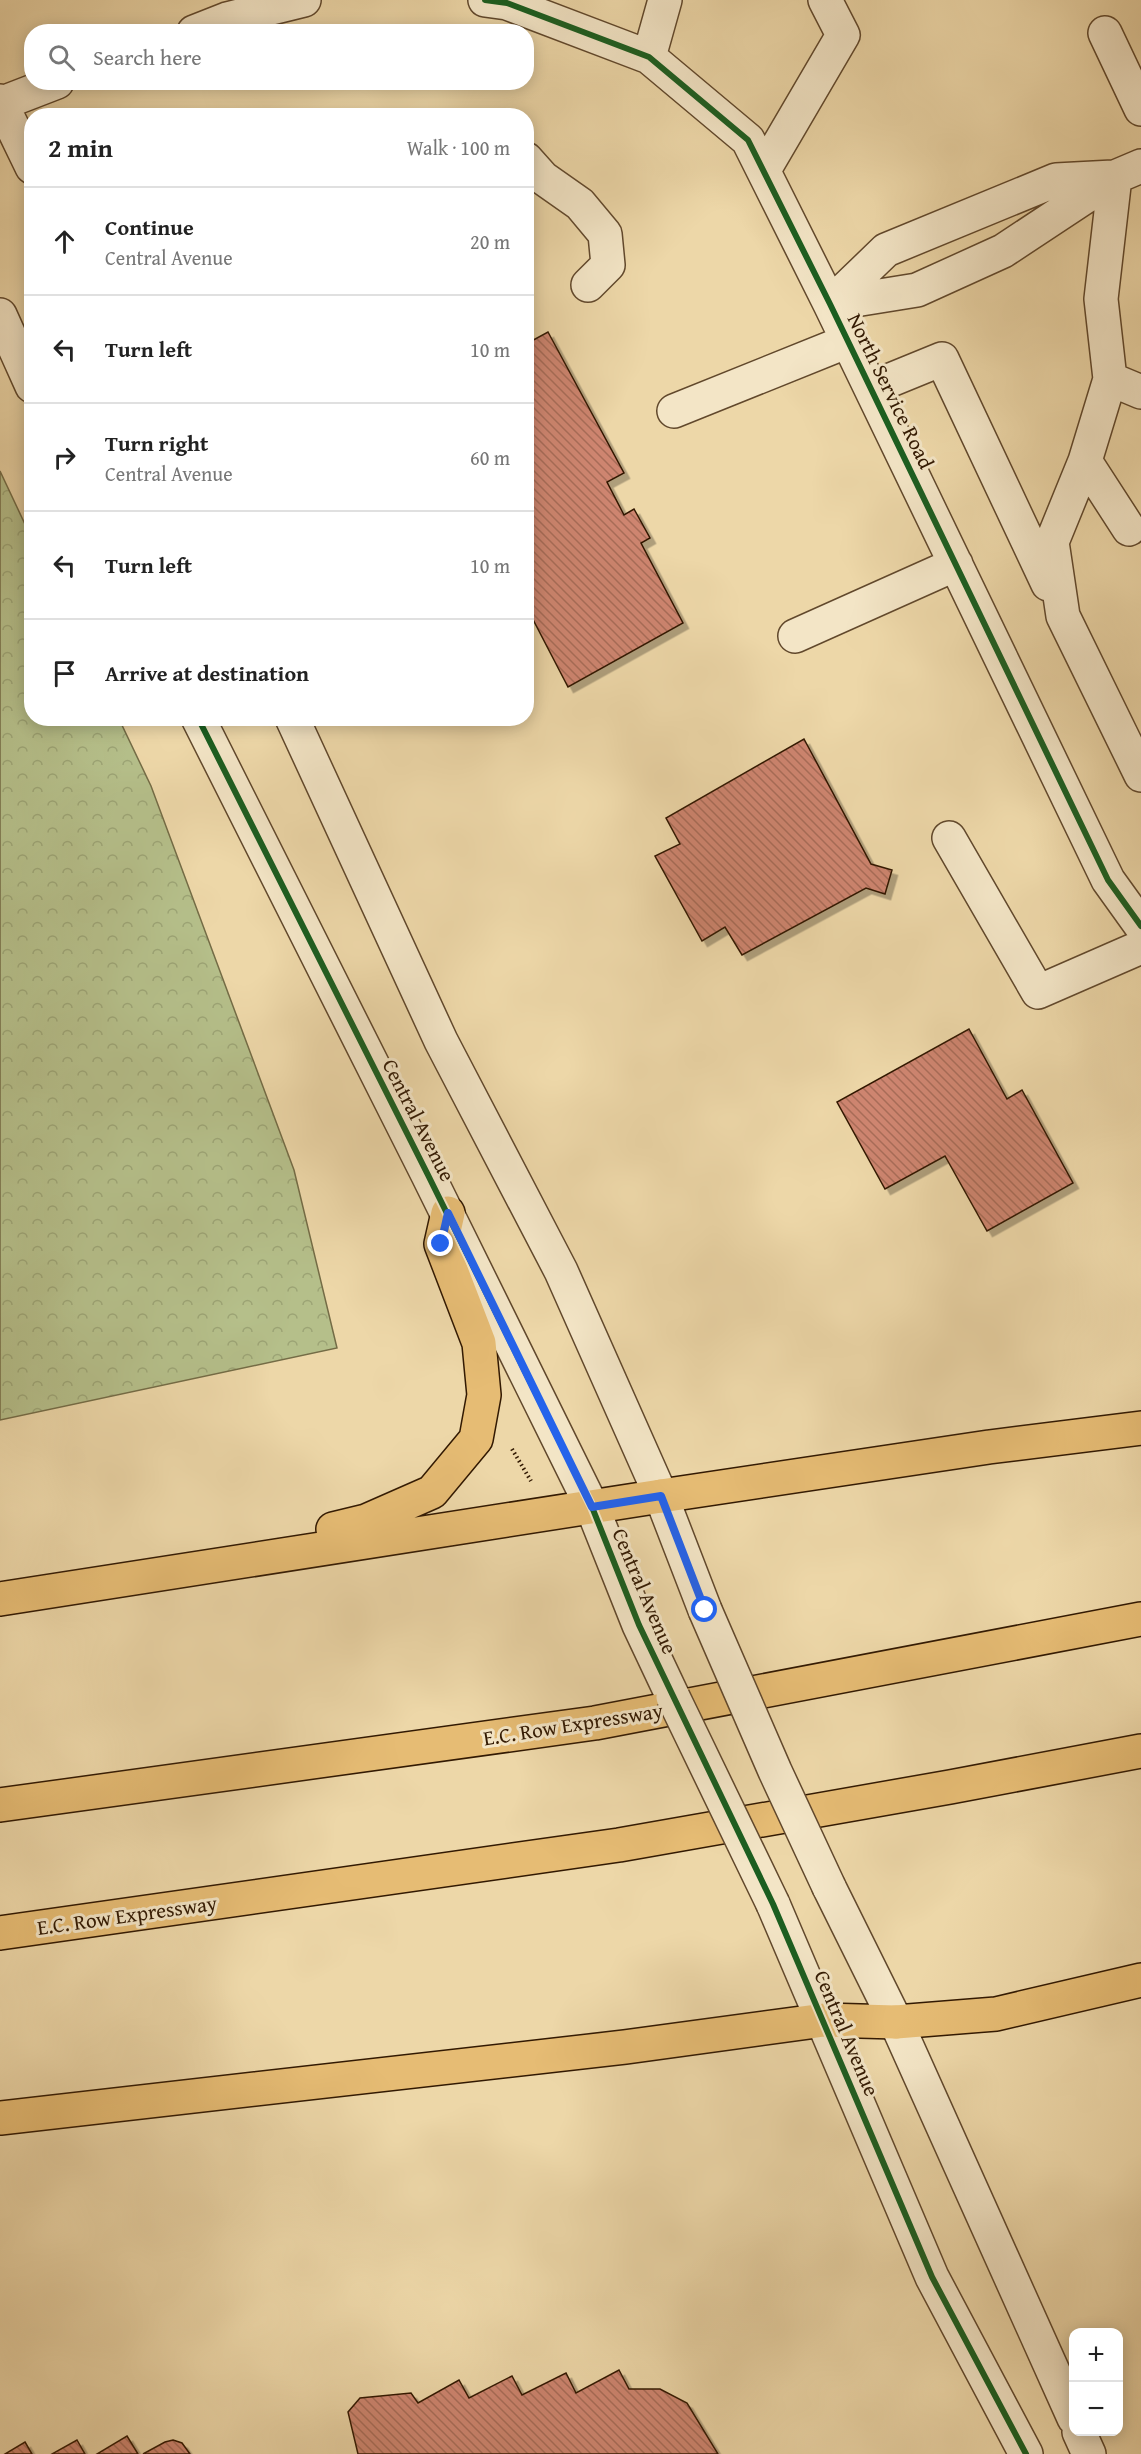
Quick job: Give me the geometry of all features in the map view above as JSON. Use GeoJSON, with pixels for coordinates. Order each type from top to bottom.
{"type":"FeatureCollection","features":[{"type":"Feature","properties":{"kind":"main road"},"geometry":{"type":"LineString","coordinates":[[243,1560],[287,1539],[366,1521],[432,1492],[476,1439],[484,1395],[479,1343],[441,1244],[448,1213]]}},
{"type":"Feature","properties":{"kind":"main road"},"geometry":{"type":"LineString","coordinates":[[0,1599],[989,1446],[1141,1428]]}},
{"type":"Feature","properties":{"kind":"main road","name":"E.C. Row Expressway"},"geometry":{"type":"LineString","coordinates":[[0,1805],[595,1723],[1141,1619]]}},
{"type":"Feature","properties":{"kind":"main road","name":"E.C. Row Expressway"},"geometry":{"type":"LineString","coordinates":[[0,1933],[619,1845],[1141,1751]]}},
{"type":"Feature","properties":{"kind":"main road"},"geometry":{"type":"LineString","coordinates":[[0,2118],[625,2047],[824,2020],[896,2022],[996,2014],[1141,1980]]}},
{"type":"Feature","properties":{"kind":"street"},"geometry":{"type":"LineString","coordinates":[[214,24],[304,0]]}},
{"type":"Feature","properties":{"kind":"street","name":"North Service Road"},"geometry":{"type":"LineString","coordinates":[[485,0],[544,7],[649,57],[748,140],[871,388],[1108,880],[1141,926]]}},
{"type":"Feature","properties":{"kind":"street"},"geometry":{"type":"LineString","coordinates":[[649,57],[665,0]]}},
{"type":"Feature","properties":{"kind":"street"},"geometry":{"type":"LineString","coordinates":[[764,170],[843,35],[825,0]]}},
{"type":"Feature","properties":{"kind":"street"},"geometry":{"type":"LineString","coordinates":[[1105,33],[1141,109]]}},
{"type":"Feature","properties":{"kind":"street"},"geometry":{"type":"LineString","coordinates":[[24,151],[0,103],[35,90]]}},
{"type":"Feature","properties":{"kind":"street"},"geometry":{"type":"LineString","coordinates":[[830,304],[886,250],[1056,180],[1128,172]]}},
{"type":"Feature","properties":{"kind":"street"},"geometry":{"type":"LineString","coordinates":[[830,304],[916,290],[938,281],[1003,251],[1128,172]]}},
{"type":"Feature","properties":{"kind":"street"},"geometry":{"type":"LineString","coordinates":[[1063,616],[1052,542],[1085,461],[1110,379],[1101,299],[1128,172]]}},
{"type":"Feature","properties":{"kind":"street"},"geometry":{"type":"LineString","coordinates":[[534,173],[580,204],[605,234],[608,265],[588,285]]}},
{"type":"Feature","properties":{"kind":"street"},"geometry":{"type":"LineString","coordinates":[[0,315],[24,368]]}},
{"type":"Feature","properties":{"kind":"street"},"geometry":{"type":"LineString","coordinates":[[674,411],[848,341]]}},
{"type":"Feature","properties":{"kind":"street"},"geometry":{"type":"LineString","coordinates":[[871,388],[942,359],[1141,775]]}},
{"type":"Feature","properties":{"kind":"street"},"geometry":{"type":"LineString","coordinates":[[1110,379],[1141,392]]}},
{"type":"Feature","properties":{"kind":"street"},"geometry":{"type":"LineString","coordinates":[[1085,461],[1129,529]]}},
{"type":"Feature","properties":{"kind":"street"},"geometry":{"type":"LineString","coordinates":[[795,636],[956,564]]}},
{"type":"Feature","properties":{"kind":"street","name":"Central Avenue"},"geometry":{"type":"LineString","coordinates":[[202,726],[448,1213],[592,1507],[639,1625],[773,1904],[932,2277],[1026,2454]]}},
{"type":"Feature","properties":{"kind":"street"},"geometry":{"type":"LineString","coordinates":[[296,726],[441,1041],[561,1271],[661,1496],[705,1610],[775,1771],[896,2022],[1069,2407]]}},
{"type":"Feature","properties":{"kind":"street"},"geometry":{"type":"LineString","coordinates":[[949,838],[1038,992],[1141,947]]}},
{"type":"Feature","properties":{"kind":"street"},"geometry":{"type":"LineString","coordinates":[[1081,2436],[1089,2454]]}},
{"type":"Feature","properties":{"kind":"path"},"geometry":{"type":"LineString","coordinates":[[509,1444],[536,1490]]}},
{"type":"Feature","properties":{"kind":"green space"},"geometry":{"type":"Polygon","coordinates":[[[0,471],[24,522],[24,726],[122,726],[151,786],[294,1170],[337,1348],[0,1420],[0,471]]]}},
{"type":"Feature","properties":{"kind":"building"},"geometry":{"type":"Polygon","coordinates":[[[548,332],[624,473],[607,482],[624,515],[634,509],[650,538],[641,543],[683,623],[568,687],[534,621],[534,340],[548,332]]]}},
{"type":"Feature","properties":{"kind":"building"},"geometry":{"type":"Polygon","coordinates":[[[804,739],[871,864],[892,870],[885,894],[866,888],[742,955],[725,927],[702,941],[655,856],[680,844],[666,818],[804,739]]]}},
{"type":"Feature","properties":{"kind":"building"},"geometry":{"type":"Polygon","coordinates":[[[969,1029],[1007,1099],[1022,1090],[1073,1183],[987,1231],[945,1156],[885,1189],[837,1102],[969,1029]]]}},
{"type":"Feature","properties":{"kind":"building"},"geometry":{"type":"Polygon","coordinates":[[[619,2370],[629,2389],[660,2389],[687,2403],[718,2454],[358,2454],[348,2412],[360,2398],[411,2393],[418,2403],[459,2380],[469,2398],[512,2376],[522,2395],[566,2373],[576,2393],[619,2370]]]}},
{"type":"Feature","properties":{"kind":"building"},"geometry":{"type":"Polygon","coordinates":[[[127,2436],[138,2454],[97,2454],[127,2436]]]}},
{"type":"Feature","properties":{"kind":"building"},"geometry":{"type":"Polygon","coordinates":[[[77,2440],[85,2454],[52,2454],[77,2440]]]}},
{"type":"Feature","properties":{"kind":"building"},"geometry":{"type":"Polygon","coordinates":[[[173,2440],[182,2443],[190,2454],[143,2454],[165,2442],[173,2440]]]}},
{"type":"Feature","properties":{"kind":"building"},"geometry":{"type":"Polygon","coordinates":[[[25,2442],[32,2454],[5,2454],[25,2442]]]}},
{"type":"Feature","properties":{"kind":"cycle path"},"geometry":{"type":"LineString","coordinates":[[485,0],[507,3],[649,57],[748,140],[830,304],[1108,880],[1141,926]]}},
{"type":"Feature","properties":{"kind":"cycle path"},"geometry":{"type":"LineString","coordinates":[[202,726],[592,1507],[639,1625],[773,1904],[932,2277],[1026,2454]]}},
{"type":"Feature","properties":{"kind":"route"},"geometry":{"type":"LineString","coordinates":[[441,1244],[448,1213],[592,1507],[661,1496],[705,1610]]}}]}
